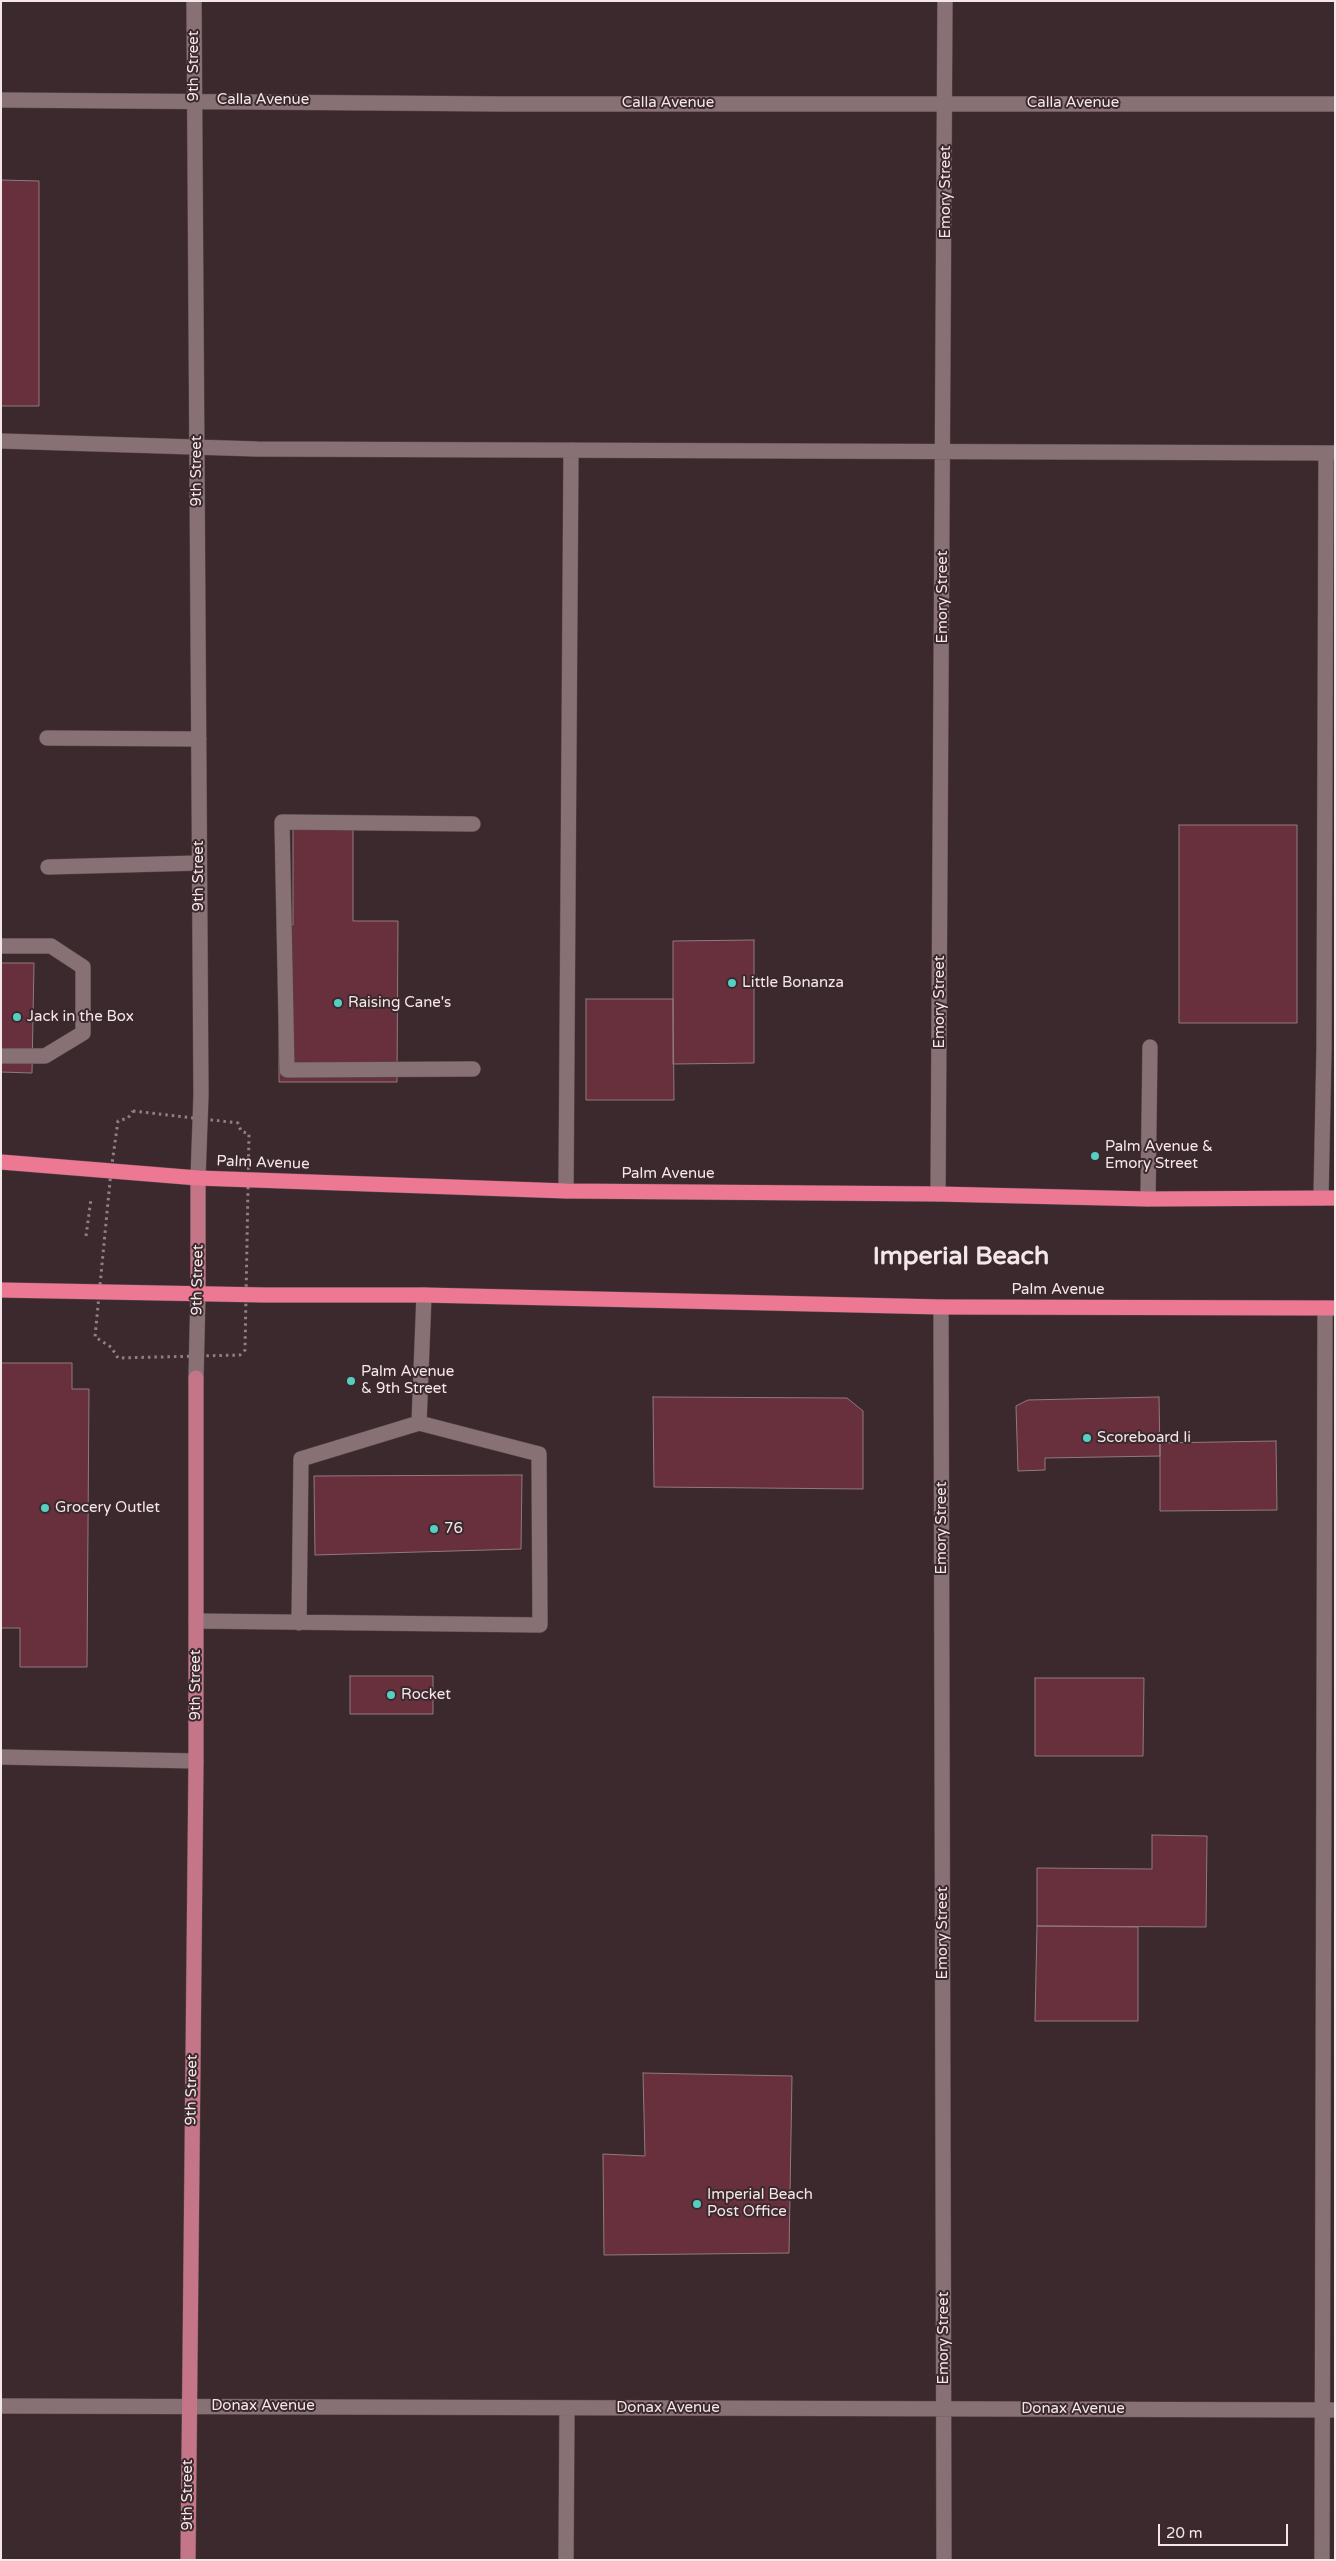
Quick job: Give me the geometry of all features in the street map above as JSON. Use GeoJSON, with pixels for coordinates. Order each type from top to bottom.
{"type":"FeatureCollection","features":[{"type":"Feature","properties":{"kind":"highway","name":"Palm Avenue"},"geometry":{"type":"LineString","coordinates":[[1,1162],[198,1178],[566,1191],[938,1194],[1148,1199],[1328,1198]]}},
{"type":"Feature","properties":{"kind":"highway","name":"Palm Avenue"},"geometry":{"type":"LineString","coordinates":[[1,1290],[198,1292],[265,1295],[424,1295],[941,1307],[1330,1308]]}},
{"type":"Feature","properties":{"kind":"main road","name":"9th Street"},"geometry":{"type":"LineString","coordinates":[[198,1178],[198,1292]]}},
{"type":"Feature","properties":{"kind":"main road","name":"9th Street"},"geometry":{"type":"LineString","coordinates":[[188,2560],[196,1761],[196,1378]]}},
{"type":"Feature","properties":{"kind":"street","name":"9th Street"},"geometry":{"type":"LineString","coordinates":[[194,1],[199,739],[200,1119],[198,1178]]}},
{"type":"Feature","properties":{"kind":"street","name":"Emory Street"},"geometry":{"type":"LineString","coordinates":[[938,1194],[947,103],[946,1]]}},
{"type":"Feature","properties":{"kind":"street","name":"Calla Avenue"},"geometry":{"type":"LineString","coordinates":[[1,100],[194,100],[501,104],[1335,104]]}},
{"type":"Feature","properties":{"kind":"street"},"geometry":{"type":"LineString","coordinates":[[1,441],[197,448],[1331,453],[1328,1198]]}},
{"type":"Feature","properties":{"kind":"street"},"geometry":{"type":"LineString","coordinates":[[566,1191],[571,450]]}},
{"type":"Feature","properties":{"kind":"street"},"geometry":{"type":"LineString","coordinates":[[47,738],[199,739]]}},
{"type":"Feature","properties":{"kind":"street"},"geometry":{"type":"LineString","coordinates":[[473,824],[282,822],[287,1070],[473,1069]]}},
{"type":"Feature","properties":{"kind":"street"},"geometry":{"type":"LineString","coordinates":[[48,867],[199,864]]}},
{"type":"Feature","properties":{"kind":"street"},"geometry":{"type":"LineString","coordinates":[[1,946],[51,946],[83,968],[83,1033],[45,1056],[1,1056]]}},
{"type":"Feature","properties":{"kind":"street"},"geometry":{"type":"LineString","coordinates":[[1148,1199],[1150,1047]]}},
{"type":"Feature","properties":{"kind":"street","name":"9th Street"},"geometry":{"type":"LineString","coordinates":[[196,1378],[198,1292]]}},
{"type":"Feature","properties":{"kind":"street"},"geometry":{"type":"LineString","coordinates":[[419,1423],[424,1295]]}},
{"type":"Feature","properties":{"kind":"street","name":"Emory Street"},"geometry":{"type":"LineString","coordinates":[[941,1307],[944,2560]]}},
{"type":"Feature","properties":{"kind":"street"},"geometry":{"type":"LineString","coordinates":[[1322,2560],[1329,2410],[1330,1308]]}},
{"type":"Feature","properties":{"kind":"street"},"geometry":{"type":"LineString","coordinates":[[196,1621],[299,1623],[540,1625],[539,1454],[419,1423],[301,1459],[299,1623]]}},
{"type":"Feature","properties":{"kind":"street"},"geometry":{"type":"LineString","coordinates":[[1,1757],[196,1761]]}},
{"type":"Feature","properties":{"kind":"street","name":"Donax Avenue"},"geometry":{"type":"LineString","coordinates":[[1,2406],[1329,2410]]}},
{"type":"Feature","properties":{"kind":"street"},"geometry":{"type":"LineString","coordinates":[[566,2560],[568,2408]]}},
{"type":"Feature","properties":{"kind":"path"},"geometry":{"type":"LineString","coordinates":[[86,1236],[92,1196]]}},
{"type":"Feature","properties":{"kind":"building"},"geometry":{"type":"Polygon","coordinates":[[[1,180],[39,181],[39,406],[1,406],[1,180]]]}},
{"type":"Feature","properties":{"kind":"building","name":"Raising Cane's"},"geometry":{"type":"Polygon","coordinates":[[[293,822],[353,822],[353,921],[398,921],[397,1082],[279,1082],[279,924],[293,925],[293,822]]]}},
{"type":"Feature","properties":{"kind":"building"},"geometry":{"type":"Polygon","coordinates":[[[1179,825],[1297,825],[1297,1023],[1179,1023],[1179,825]]]}},
{"type":"Feature","properties":{"kind":"building"},"geometry":{"type":"Polygon","coordinates":[[[754,940],[754,1063],[673,1064],[673,941],[754,940]]]}},
{"type":"Feature","properties":{"kind":"building","name":"Jack in the Box"},"geometry":{"type":"Polygon","coordinates":[[[1,963],[34,963],[32,1073],[1,1072],[1,963]]]}},
{"type":"Feature","properties":{"kind":"building"},"geometry":{"type":"Polygon","coordinates":[[[586,999],[673,999],[674,1100],[586,1100],[586,999]]]}},
{"type":"Feature","properties":{"kind":"building","name":"Grocery Outlet"},"geometry":{"type":"Polygon","coordinates":[[[1,1363],[72,1363],[72,1389],[89,1389],[87,1667],[20,1667],[20,1628],[1,1628],[1,1363]]]}},
{"type":"Feature","properties":{"kind":"building"},"geometry":{"type":"Polygon","coordinates":[[[653,1397],[847,1398],[863,1411],[863,1489],[654,1487],[653,1397]]]}},
{"type":"Feature","properties":{"kind":"building"},"geometry":{"type":"Polygon","coordinates":[[[1159,1397],[1160,1456],[1045,1458],[1045,1470],[1018,1471],[1016,1406],[1028,1400],[1159,1397]]]}},
{"type":"Feature","properties":{"kind":"building"},"geometry":{"type":"Polygon","coordinates":[[[1276,1441],[1277,1510],[1160,1511],[1160,1443],[1276,1441]]]}},
{"type":"Feature","properties":{"kind":"building"},"geometry":{"type":"Polygon","coordinates":[[[522,1475],[521,1549],[315,1555],[314,1476],[522,1475]]]}},
{"type":"Feature","properties":{"kind":"building","name":"Rocket"},"geometry":{"type":"Polygon","coordinates":[[[350,1676],[433,1676],[433,1714],[350,1714],[350,1676]]]}},
{"type":"Feature","properties":{"kind":"building"},"geometry":{"type":"Polygon","coordinates":[[[1035,1678],[1144,1678],[1143,1756],[1035,1756],[1035,1678]]]}},
{"type":"Feature","properties":{"kind":"building"},"geometry":{"type":"Polygon","coordinates":[[[1152,1835],[1207,1836],[1206,1927],[1037,1926],[1037,1868],[1152,1869],[1152,1835]]]}},
{"type":"Feature","properties":{"kind":"building"},"geometry":{"type":"Polygon","coordinates":[[[1037,1926],[1138,1927],[1138,2021],[1035,2021],[1037,1926]]]}},
{"type":"Feature","properties":{"kind":"building","name":"Imperial Beach Post Office"},"geometry":{"type":"Polygon","coordinates":[[[643,2073],[792,2076],[789,2253],[604,2255],[603,2154],[645,2156],[643,2073]]]}},
{"type":"Feature","properties":{"kind":"place","name":"Little Bonanza"},"geometry":{"type":"Point","coordinates":[732,983]}},
{"type":"Feature","properties":{"kind":"place","name":"Raising Cane's"},"geometry":{"type":"Point","coordinates":[338,1003]}},
{"type":"Feature","properties":{"kind":"place","name":"Jack in the Box"},"geometry":{"type":"Point","coordinates":[17,1017]}},
{"type":"Feature","properties":{"kind":"place","name":"Palm Avenue & Emory Street"},"geometry":{"type":"Point","coordinates":[1095,1156]}},
{"type":"Feature","properties":{"kind":"place","name":"Palm Avenue & 9th Street"},"geometry":{"type":"Point","coordinates":[351,1381]}},
{"type":"Feature","properties":{"kind":"place","name":"Scoreboard Ii"},"geometry":{"type":"Point","coordinates":[1087,1438]}},
{"type":"Feature","properties":{"kind":"place","name":"Grocery Outlet"},"geometry":{"type":"Point","coordinates":[45,1508]}},
{"type":"Feature","properties":{"kind":"place","name":"76"},"geometry":{"type":"Point","coordinates":[434,1529]}},
{"type":"Feature","properties":{"kind":"place","name":"Rocket"},"geometry":{"type":"Point","coordinates":[391,1695]}},
{"type":"Feature","properties":{"kind":"place","name":"Imperial Beach Post Office"},"geometry":{"type":"Point","coordinates":[697,2204]}},
{"type":"Feature","properties":{"kind":"district","name":"Imperial Beach"},"geometry":{"type":"Point","coordinates":[961,1257]}}]}
